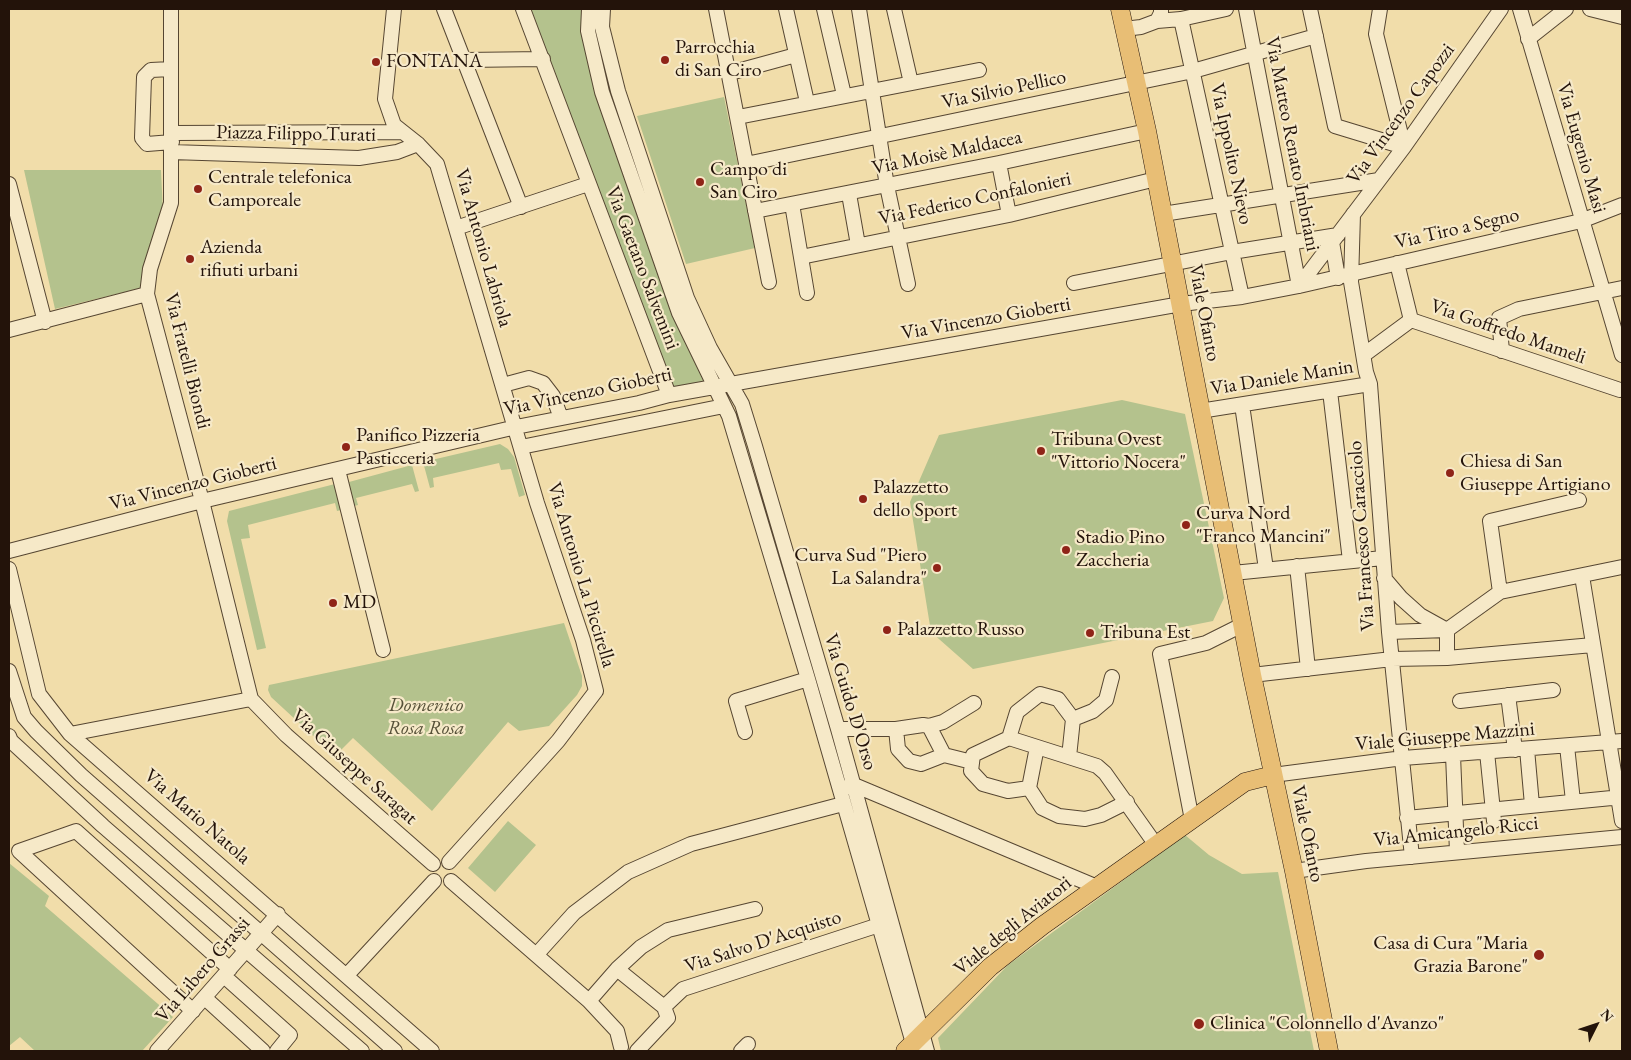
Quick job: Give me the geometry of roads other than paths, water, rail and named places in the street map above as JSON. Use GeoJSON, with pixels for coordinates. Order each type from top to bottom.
{"type":"FeatureCollection","features":[{"type":"Feature","properties":{"kind":"main road","name":"Viale Ofanto"},"geometry":{"type":"LineString","coordinates":[[1120,9],[1147,130],[1242,626],[1294,870],[1329,1051]]}},
{"type":"Feature","properties":{"kind":"main road","name":"Viale degli Aviatori"},"geometry":{"type":"LineString","coordinates":[[916,1046],[990,967],[1042,926],[1245,782],[1273,775]]}},
{"type":"Feature","properties":{"kind":"street","name":"Via Fratelli Biondi"},"geometry":{"type":"LineString","coordinates":[[170,9],[171,203],[150,269],[147,294],[202,501]]}},
{"type":"Feature","properties":{"kind":"street","name":"Via Antonio Labriola"},"geometry":{"type":"LineString","coordinates":[[394,9],[385,99],[394,125],[418,144],[437,164],[516,427]]}},
{"type":"Feature","properties":{"kind":"street"},"geometry":{"type":"LineString","coordinates":[[444,9],[521,207]]}},
{"type":"Feature","properties":{"kind":"street","name":"Via Gaetano Salvemini"},"geometry":{"type":"LineString","coordinates":[[523,9],[669,395]]}},
{"type":"Feature","properties":{"kind":"street","name":"Via Gaetano Salvemini"},"geometry":{"type":"LineString","coordinates":[[588,9],[588,31],[602,92],[637,172],[687,298],[710,348],[732,384]]}},
{"type":"Feature","properties":{"kind":"street","name":"Via Gaetano Salvemini"},"geometry":{"type":"LineString","coordinates":[[603,9],[602,27],[637,172]]}},
{"type":"Feature","properties":{"kind":"street"},"geometry":{"type":"LineString","coordinates":[[716,9],[769,282]]}},
{"type":"Feature","properties":{"kind":"street"},"geometry":{"type":"LineString","coordinates":[[786,9],[807,102]]}},
{"type":"Feature","properties":{"kind":"street"},"geometry":{"type":"LineString","coordinates":[[824,9],[844,95]]}},
{"type":"Feature","properties":{"kind":"street"},"geometry":{"type":"LineString","coordinates":[[859,9],[887,186],[908,284]]}},
{"type":"Feature","properties":{"kind":"street"},"geometry":{"type":"LineString","coordinates":[[894,9],[911,82]]}},
{"type":"Feature","properties":{"kind":"street"},"geometry":{"type":"LineString","coordinates":[[1124,29],[1141,27],[1159,15],[1181,19],[1226,9]]}},
{"type":"Feature","properties":{"kind":"street","name":"Via Matteo Renato Imbriani"},"geometry":{"type":"LineString","coordinates":[[1246,9],[1298,286]]}},
{"type":"Feature","properties":{"kind":"street"},"geometry":{"type":"LineString","coordinates":[[1310,9],[1335,126],[1404,147]]}},
{"type":"Feature","properties":{"kind":"street"},"geometry":{"type":"LineString","coordinates":[[1380,9],[1376,34],[1404,147]]}},
{"type":"Feature","properties":{"kind":"street","name":"Via Vincenzo Capozzi"},"geometry":{"type":"LineString","coordinates":[[1298,286],[1404,147],[1501,9]]}},
{"type":"Feature","properties":{"kind":"street","name":"Via Eugenio Masi"},"geometry":{"type":"LineString","coordinates":[[1520,9],[1582,221],[1605,292],[1622,356]]}},
{"type":"Feature","properties":{"kind":"street"},"geometry":{"type":"LineString","coordinates":[[1528,39],[1566,9]]}},
{"type":"Feature","properties":{"kind":"street"},"geometry":{"type":"LineString","coordinates":[[1590,9],[1617,13]]}},
{"type":"Feature","properties":{"kind":"street","name":"Via Ippolito Nievo"},"geometry":{"type":"LineString","coordinates":[[1181,19],[1242,297]]}},
{"type":"Feature","properties":{"kind":"street","name":"Via Silvio Pellico"},"geometry":{"type":"LineString","coordinates":[[746,164],[1193,71],[1316,36]]}},
{"type":"Feature","properties":{"kind":"street"},"geometry":{"type":"LineString","coordinates":[[730,74],[796,55]]}},
{"type":"Feature","properties":{"kind":"street"},"geometry":{"type":"LineString","coordinates":[[465,60],[543,59]]}},
{"type":"Feature","properties":{"kind":"street"},"geometry":{"type":"LineString","coordinates":[[171,69],[151,70],[144,77],[142,138],[147,144],[172,142]]}},
{"type":"Feature","properties":{"kind":"street","name":"Via Silvio Pellico"},"geometry":{"type":"LineString","coordinates":[[738,117],[872,89],[979,70]]}},
{"type":"Feature","properties":{"kind":"street","name":"Via Moisè Maldacea"},"geometry":{"type":"LineString","coordinates":[[755,211],[849,194],[1147,130]]}},
{"type":"Feature","properties":{"kind":"street","name":"Piazza Filippo Turati"},"geometry":{"type":"LineString","coordinates":[[172,142],[402,132]]}},
{"type":"Feature","properties":{"kind":"street","name":"Piazza Filippo Turati"},"geometry":{"type":"LineString","coordinates":[[172,142],[359,158],[397,152],[418,144]]}},
{"type":"Feature","properties":{"kind":"street"},"geometry":{"type":"LineString","coordinates":[[999,163],[1009,215]]}},
{"type":"Feature","properties":{"kind":"street","name":"Via Federico Confalonieri"},"geometry":{"type":"LineString","coordinates":[[801,257],[1009,215],[1156,179]]}},
{"type":"Feature","properties":{"kind":"street"},"geometry":{"type":"LineString","coordinates":[[1163,214],[1379,180]]}},
{"type":"Feature","properties":{"kind":"street"},"geometry":{"type":"LineString","coordinates":[[9,184],[45,322]]}},
{"type":"Feature","properties":{"kind":"street","name":"Via Gaetano Salvemini"},"geometry":{"type":"LineString","coordinates":[[456,228],[588,184]]}},
{"type":"Feature","properties":{"kind":"street"},"geometry":{"type":"LineString","coordinates":[[849,194],[858,245]]}},
{"type":"Feature","properties":{"kind":"street","name":"Via Gaetano Salvemini"},"geometry":{"type":"LineString","coordinates":[[645,195],[679,313],[715,388]]}},
{"type":"Feature","properties":{"kind":"street"},"geometry":{"type":"LineString","coordinates":[[792,204],[807,293]]}},
{"type":"Feature","properties":{"kind":"street","name":"Via Tiro a Segno"},"geometry":{"type":"LineString","coordinates":[[1242,297],[1344,276],[1582,221],[1622,205]]}},
{"type":"Feature","properties":{"kind":"street","name":"Via Francesco Caracciolo"},"geometry":{"type":"LineString","coordinates":[[1353,214],[1344,276],[1365,354],[1366,372],[1370,384],[1388,632],[1412,856]]}},
{"type":"Feature","properties":{"kind":"street"},"geometry":{"type":"LineString","coordinates":[[1074,283],[1232,252],[1290,242],[1335,238],[1344,276]]}},
{"type":"Feature","properties":{"kind":"street","name":"Via Goffredo Mameli"},"geometry":{"type":"LineString","coordinates":[[1397,263],[1411,320],[1622,392]]}},
{"type":"Feature","properties":{"kind":"street"},"geometry":{"type":"LineString","coordinates":[[1502,351],[1499,318],[1519,309],[1622,288]]}},
{"type":"Feature","properties":{"kind":"street"},"geometry":{"type":"LineString","coordinates":[[9,330],[147,294]]}},
{"type":"Feature","properties":{"kind":"street","name":"Via Vincenzo Gioberti"},"geometry":{"type":"LineString","coordinates":[[9,551],[202,501],[516,427],[669,395],[1181,304],[1242,297]]}},
{"type":"Feature","properties":{"kind":"street"},"geometry":{"type":"LineString","coordinates":[[1365,354],[1411,320]]}},
{"type":"Feature","properties":{"kind":"street"},"geometry":{"type":"LineString","coordinates":[[503,385],[529,378],[543,384],[553,396],[561,418]]}},
{"type":"Feature","properties":{"kind":"street","name":"Via Guido D'Orso"},"geometry":{"type":"LineString","coordinates":[[732,384],[742,404],[755,446],[854,786],[916,1046]]}},
{"type":"Feature","properties":{"kind":"street","name":"Via Daniele Manin"},"geometry":{"type":"LineString","coordinates":[[1200,411],[1370,384]]}},
{"type":"Feature","properties":{"kind":"street","name":"Via Guido D'Orso"},"geometry":{"type":"LineString","coordinates":[[715,388],[724,406],[808,679],[843,804],[916,1046]]}},
{"type":"Feature","properties":{"kind":"street"},"geometry":{"type":"LineString","coordinates":[[1330,391],[1350,561]]}},
{"type":"Feature","properties":{"kind":"street"},"geometry":{"type":"LineString","coordinates":[[1242,405],[1266,570]]}},
{"type":"Feature","properties":{"kind":"street","name":"Via Vincenzo Gioberti"},"geometry":{"type":"LineString","coordinates":[[521,447],[724,406]]}},
{"type":"Feature","properties":{"kind":"street","name":"Via Antonio La Piccirella"},"geometry":{"type":"LineString","coordinates":[[449,862],[558,741],[596,691],[516,427]]}},
{"type":"Feature","properties":{"kind":"street"},"geometry":{"type":"LineString","coordinates":[[338,470],[383,650]]}},
{"type":"Feature","properties":{"kind":"street"},"geometry":{"type":"LineString","coordinates":[[1500,592],[1490,521],[1579,500]]}},
{"type":"Feature","properties":{"kind":"street"},"geometry":{"type":"LineString","coordinates":[[70,734],[251,699],[202,501]]}},
{"type":"Feature","properties":{"kind":"street"},"geometry":{"type":"LineString","coordinates":[[1233,573],[1383,558]]}},
{"type":"Feature","properties":{"kind":"street"},"geometry":{"type":"LineString","coordinates":[[1297,566],[1308,669]]}},
{"type":"Feature","properties":{"kind":"street"},"geometry":{"type":"LineString","coordinates":[[1388,632],[1447,630],[1500,592],[1622,567]]}},
{"type":"Feature","properties":{"kind":"street","name":"Via Mario Natola"},"geometry":{"type":"LineString","coordinates":[[9,568],[39,694],[70,734],[278,914],[432,1051]]}},
{"type":"Feature","properties":{"kind":"street"},"geometry":{"type":"LineString","coordinates":[[1582,576],[1593,645],[1616,742],[1622,821]]}},
{"type":"Feature","properties":{"kind":"street"},"geometry":{"type":"LineString","coordinates":[[1384,578],[1401,598],[1420,615],[1447,630]]}},
{"type":"Feature","properties":{"kind":"street"},"geometry":{"type":"LineString","coordinates":[[1192,820],[1160,654],[1206,642],[1242,626]]}},
{"type":"Feature","properties":{"kind":"street"},"geometry":{"type":"LineString","coordinates":[[1447,630],[1447,658]]}},
{"type":"Feature","properties":{"kind":"street"},"geometry":{"type":"LineString","coordinates":[[1252,674],[1392,659],[1447,658],[1593,645]]}},
{"type":"Feature","properties":{"kind":"street"},"geometry":{"type":"LineString","coordinates":[[9,670],[24,717],[36,731],[81,775],[262,932],[395,1051]]}},
{"type":"Feature","properties":{"kind":"street"},"geometry":{"type":"LineString","coordinates":[[1073,719],[1093,711],[1106,700],[1112,677]]}},
{"type":"Feature","properties":{"kind":"street","name":"Via Guido D'Orso"},"geometry":{"type":"LineString","coordinates":[[746,732],[736,701],[808,679]]}},
{"type":"Feature","properties":{"kind":"street"},"geometry":{"type":"LineString","coordinates":[[1460,701],[1553,690]]}},
{"type":"Feature","properties":{"kind":"street"},"geometry":{"type":"LineString","coordinates":[[1008,738],[1017,712],[1040,694],[1058,699],[1073,719],[1069,757]]}},
{"type":"Feature","properties":{"kind":"street"},"geometry":{"type":"LineString","coordinates":[[1508,696],[1532,805]]}},
{"type":"Feature","properties":{"kind":"street","name":"Via Giuseppe Saragat"},"geometry":{"type":"LineString","coordinates":[[251,699],[286,735],[433,864]]}},
{"type":"Feature","properties":{"kind":"street"},"geometry":{"type":"LineString","coordinates":[[838,729],[896,729],[929,726],[943,722],[974,703]]}},
{"type":"Feature","properties":{"kind":"street"},"geometry":{"type":"LineString","coordinates":[[929,726],[944,755]]}},
{"type":"Feature","properties":{"kind":"street"},"geometry":{"type":"LineString","coordinates":[[896,729],[898,749],[909,761],[921,764],[944,755],[972,762]]}},
{"type":"Feature","properties":{"kind":"street"},"geometry":{"type":"LineString","coordinates":[[9,736],[11,741],[103,826],[362,1051]]}},
{"type":"Feature","properties":{"kind":"street"},"geometry":{"type":"LineString","coordinates":[[1029,788],[1008,791],[983,784],[971,771],[973,755],[1008,738],[1096,766],[1105,773],[1156,844]]}},
{"type":"Feature","properties":{"kind":"street","name":"Viale Giuseppe Mazzini"},"geometry":{"type":"LineString","coordinates":[[1273,775],[1403,758],[1616,742]]}},
{"type":"Feature","properties":{"kind":"street"},"geometry":{"type":"LineString","coordinates":[[1567,746],[1573,801]]}},
{"type":"Feature","properties":{"kind":"street"},"geometry":{"type":"LineString","coordinates":[[1037,747],[1029,788],[1042,808],[1059,816],[1085,820],[1102,815],[1127,802]]}},
{"type":"Feature","properties":{"kind":"street"},"geometry":{"type":"LineString","coordinates":[[1487,752],[1494,815]]}},
{"type":"Feature","properties":{"kind":"street"},"geometry":{"type":"LineString","coordinates":[[1453,755],[1456,852]]}},
{"type":"Feature","properties":{"kind":"street"},"geometry":{"type":"LineString","coordinates":[[839,789],[854,786],[1097,887]]}},
{"type":"Feature","properties":{"kind":"street"},"geometry":{"type":"LineString","coordinates":[[1407,818],[1454,813],[1494,815],[1532,805],[1620,797]]}},
{"type":"Feature","properties":{"kind":"street"},"geometry":{"type":"LineString","coordinates":[[537,954],[574,913],[628,872],[691,844],[843,804]]}},
{"type":"Feature","properties":{"kind":"street"},"geometry":{"type":"LineString","coordinates":[[194,1010],[20,851],[76,831],[227,972],[290,1035],[276,1051]]}},
{"type":"Feature","properties":{"kind":"street","name":"Via Amicangelo Ricci"},"geometry":{"type":"LineString","coordinates":[[1294,870],[1412,856],[1622,837]]}},
{"type":"Feature","properties":{"kind":"street"},"geometry":{"type":"LineString","coordinates":[[441,860],[449,862],[455,873],[451,881],[444,885],[434,881],[430,872],[433,864],[441,860]]}},
{"type":"Feature","properties":{"kind":"street"},"geometry":{"type":"LineString","coordinates":[[347,975],[434,881]]}},
{"type":"Feature","properties":{"kind":"street"},"geometry":{"type":"LineString","coordinates":[[451,881],[590,1001],[617,1031],[621,1050]]}},
{"type":"Feature","properties":{"kind":"street"},"geometry":{"type":"LineString","coordinates":[[590,1001],[617,968],[641,948],[668,930],[754,909]]}},
{"type":"Feature","properties":{"kind":"street","name":"Via Libero Grassi"},"geometry":{"type":"LineString","coordinates":[[158,1051],[278,914]]}},
{"type":"Feature","properties":{"kind":"street","name":"Via Salvo D'Acquisto"},"geometry":{"type":"LineString","coordinates":[[664,1007],[683,989],[879,925]]}},
{"type":"Feature","properties":{"kind":"street"},"geometry":{"type":"LineString","coordinates":[[617,968],[664,1007],[668,1018],[638,1051]]}},
{"type":"Feature","properties":{"kind":"street"},"geometry":{"type":"LineString","coordinates":[[205,998],[263,1051]]}},
{"type":"Feature","properties":{"kind":"place","name":"Parrocchia di San Ciro"},"geometry":{"type":"Point","coordinates":[665,60]}},
{"type":"Feature","properties":{"kind":"place","name":"FONTANA"},"geometry":{"type":"Point","coordinates":[376,62]}},
{"type":"Feature","properties":{"kind":"place","name":"Campo di San Ciro"},"geometry":{"type":"Point","coordinates":[700,182]}},
{"type":"Feature","properties":{"kind":"place","name":"Centrale telefonica Camporeale"},"geometry":{"type":"Point","coordinates":[198,189]}},
{"type":"Feature","properties":{"kind":"place","name":"Azienda rifiuti urbani"},"geometry":{"type":"Point","coordinates":[190,259]}},
{"type":"Feature","properties":{"kind":"place","name":"Panifico Pizzeria Pasticceria"},"geometry":{"type":"Point","coordinates":[346,447]}},
{"type":"Feature","properties":{"kind":"place","name":"Tribuna Ovest \"Vittorio Nocera\""},"geometry":{"type":"Point","coordinates":[1041,451]}},
{"type":"Feature","properties":{"kind":"place","name":"Chiesa di San Giuseppe Artigiano"},"geometry":{"type":"Point","coordinates":[1450,473]}},
{"type":"Feature","properties":{"kind":"place","name":"Palazzetto dello Sport"},"geometry":{"type":"Point","coordinates":[863,499]}},
{"type":"Feature","properties":{"kind":"place","name":"Curva Nord \"Franco Mancini\""},"geometry":{"type":"Point","coordinates":[1186,525]}},
{"type":"Feature","properties":{"kind":"place","name":"Stadio Pino Zaccheria"},"geometry":{"type":"Point","coordinates":[1066,550]}},
{"type":"Feature","properties":{"kind":"place","name":"Curva Sud \"Piero La Salandra\""},"geometry":{"type":"Point","coordinates":[937,568]}},
{"type":"Feature","properties":{"kind":"place","name":"MD"},"geometry":{"type":"Point","coordinates":[333,603]}},
{"type":"Feature","properties":{"kind":"place","name":"Palazzetto Russo"},"geometry":{"type":"Point","coordinates":[887,630]}},
{"type":"Feature","properties":{"kind":"place","name":"Tribuna Est"},"geometry":{"type":"Point","coordinates":[1090,633]}},
{"type":"Feature","properties":{"kind":"place","name":"Casa di Cura \"Maria Grazia Barone\""},"geometry":{"type":"Point","coordinates":[1539,955]}},
{"type":"Feature","properties":{"kind":"place","name":"Clinica \"Colonnello d'Avanzo\""},"geometry":{"type":"Point","coordinates":[1199,1024]}},
{"type":"Feature","properties":{"kind":"park label","name":"Domenico Rosa Rosa"},"geometry":{"type":"Point","coordinates":[426,718]}}]}
